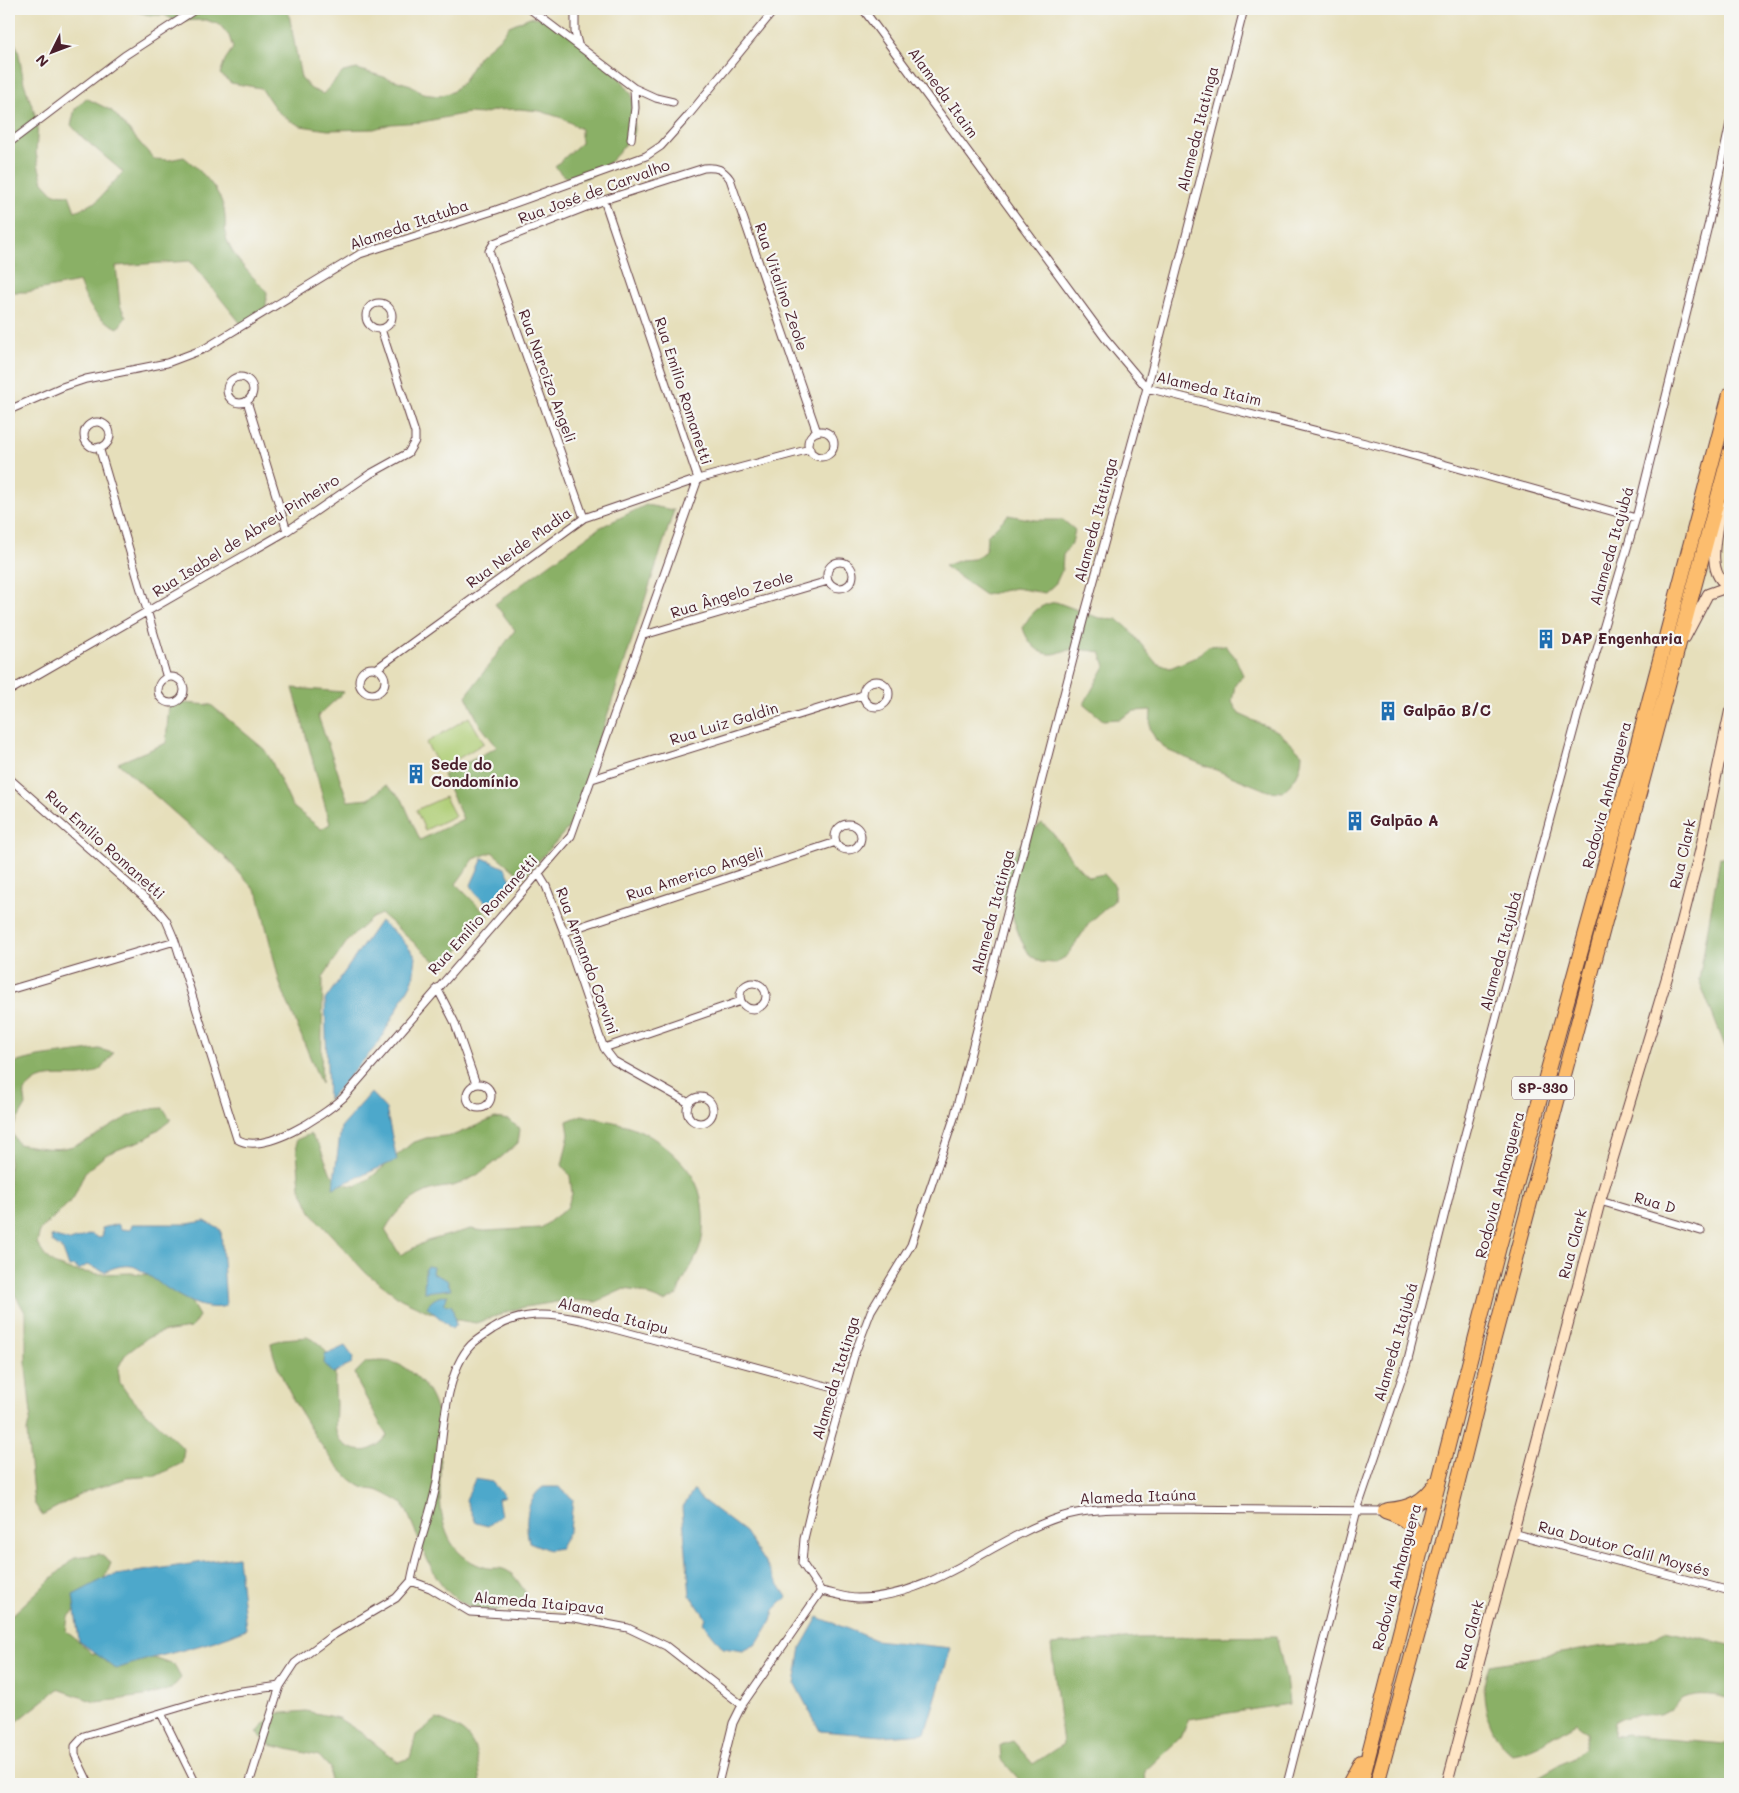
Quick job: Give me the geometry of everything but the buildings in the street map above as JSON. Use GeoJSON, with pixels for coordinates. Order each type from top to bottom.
{"type":"FeatureCollection","features":[{"type":"Feature","properties":{"kind":"highway","name":"Rodovia Anhanguera"},"geometry":{"type":"LineString","coordinates":[[1361,1784],[1500,1247],[1632,766],[1730,394]]}},
{"type":"Feature","properties":{"kind":"highway","name":"SP-330"},"geometry":{"type":"LineString","coordinates":[[1377,1784],[1445,1534],[1513,1264],[1730,452]]}},
{"type":"Feature","properties":{"kind":"highway"},"geometry":{"type":"LineString","coordinates":[[1385,1510],[1404,1509],[1424,1499],[1441,1476]]}},
{"type":"Feature","properties":{"kind":"highway"},"geometry":{"type":"LineString","coordinates":[[1385,1510],[1402,1517],[1414,1528],[1418,1543],[1418,1564]]}},
{"type":"Feature","properties":{"kind":"highway"},"geometry":{"type":"LineString","coordinates":[[1350,1784],[1373,1740]]}},
{"type":"Feature","properties":{"kind":"street"},"geometry":{"type":"LineString","coordinates":[[9,142],[124,56],[196,9]]}},
{"type":"Feature","properties":{"kind":"street"},"geometry":{"type":"LineString","coordinates":[[530,9],[634,88],[656,98],[673,102]]}},
{"type":"Feature","properties":{"kind":"street"},"geometry":{"type":"LineString","coordinates":[[576,9],[575,32],[578,44]]}},
{"type":"Feature","properties":{"kind":"street","name":"Alameda Itatuba"},"geometry":{"type":"LineString","coordinates":[[9,410],[62,387],[86,379],[167,363],[204,349],[360,254],[496,210],[646,156],[661,146],[687,118],[775,9]]}},
{"type":"Feature","properties":{"kind":"street","name":"Alameda Itaim"},"geometry":{"type":"LineString","coordinates":[[863,9],[1105,338],[1147,388],[1384,447],[1636,518]]}},
{"type":"Feature","properties":{"kind":"street","name":"Alameda Itatinga"},"geometry":{"type":"LineString","coordinates":[[821,1591],[808,1575],[802,1563],[802,1553],[815,1493],[855,1353],[871,1311],[911,1245],[954,1118],[1038,801],[1085,613],[1147,388],[1244,9]]}},
{"type":"Feature","properties":{"kind":"street"},"geometry":{"type":"LineString","coordinates":[[631,139],[635,108],[634,88]]}},
{"type":"Feature","properties":{"kind":"street","name":"Alameda Itajubá"},"geometry":{"type":"LineString","coordinates":[[1287,1784],[1357,1510],[1408,1360],[1461,1149],[1581,703],[1636,518],[1709,222],[1730,123]]}},
{"type":"Feature","properties":{"kind":"street","name":"Rua José de Carvalho"},"geometry":{"type":"LineString","coordinates":[[494,243],[604,200],[704,168]]}},
{"type":"Feature","properties":{"kind":"street","name":"Rua Vitalino Zeole"},"geometry":{"type":"LineString","coordinates":[[704,168],[718,168],[725,172],[730,179],[817,432]]}},
{"type":"Feature","properties":{"kind":"street","name":"Rua Emilio Romanetti"},"geometry":{"type":"LineString","coordinates":[[9,778],[156,908],[166,920],[175,941],[237,1139],[247,1144],[282,1135],[316,1120],[343,1098],[436,988],[571,836],[698,479],[604,200]]}},
{"type":"Feature","properties":{"kind":"street","name":"Rua Narcizo Angeli"},"geometry":{"type":"LineString","coordinates":[[494,243],[490,251],[490,258],[584,518]]}},
{"type":"Feature","properties":{"kind":"street","name":"Rua Isabel de Abreu Pinheiro"},"geometry":{"type":"LineString","coordinates":[[9,689],[146,614],[188,586],[287,531],[370,474],[408,453],[412,447],[415,433],[381,329]]}},
{"type":"Feature","properties":{"kind":"street"},"geometry":{"type":"LineString","coordinates":[[246,401],[287,531]]}},
{"type":"Feature","properties":{"kind":"street"},"geometry":{"type":"LineString","coordinates":[[817,432],[830,434],[834,441],[833,449],[828,456],[819,457],[810,449],[811,437],[817,432]]}},
{"type":"Feature","properties":{"kind":"street"},"geometry":{"type":"LineString","coordinates":[[99,447],[146,614],[167,678]]}},
{"type":"Feature","properties":{"kind":"street","name":"Rua Neide Madia"},"geometry":{"type":"LineString","coordinates":[[376,669],[584,518],[698,479],[810,449]]}},
{"type":"Feature","properties":{"kind":"street"},"geometry":{"type":"LineString","coordinates":[[1724,478],[1714,568],[1721,581],[1730,588]]}},
{"type":"Feature","properties":{"kind":"street","name":"Rua Ângelo Zeole"},"geometry":{"type":"LineString","coordinates":[[644,635],[828,581]]}},
{"type":"Feature","properties":{"kind":"street"},"geometry":{"type":"LineString","coordinates":[[1677,655],[1708,594],[1730,588]]}},
{"type":"Feature","properties":{"kind":"street","name":"Rua Luiz Galdin"},"geometry":{"type":"LineString","coordinates":[[592,778],[863,695]]}},
{"type":"Feature","properties":{"kind":"street","name":"Rua Clark"},"geometry":{"type":"LineString","coordinates":[[1447,1784],[1600,1201],[1671,964],[1700,852],[1723,736],[1730,711]]}},
{"type":"Feature","properties":{"kind":"street"},"geometry":{"type":"LineString","coordinates":[[1723,736],[1730,764]]}},
{"type":"Feature","properties":{"kind":"street","name":"Rua Americo Angeli"},"geometry":{"type":"LineString","coordinates":[[564,932],[836,842]]}},
{"type":"Feature","properties":{"kind":"street","name":"Rua Armando Corvini"},"geometry":{"type":"LineString","coordinates":[[538,873],[546,886],[564,932],[604,1048],[609,1056],[622,1066],[689,1103]]}},
{"type":"Feature","properties":{"kind":"street"},"geometry":{"type":"LineString","coordinates":[[9,990],[175,941]]}},
{"type":"Feature","properties":{"kind":"street"},"geometry":{"type":"LineString","coordinates":[[436,988],[454,1021],[476,1084]]}},
{"type":"Feature","properties":{"kind":"street"},"geometry":{"type":"LineString","coordinates":[[604,1048],[741,1001]]}},
{"type":"Feature","properties":{"kind":"street","name":"Rua D"},"geometry":{"type":"LineString","coordinates":[[1600,1201],[1701,1231]]}},
{"type":"Feature","properties":{"kind":"street","name":"Alameda Itaipu"},"geometry":{"type":"LineString","coordinates":[[411,1581],[416,1554],[437,1482],[448,1398],[454,1375],[471,1345],[506,1321],[528,1314],[557,1315],[845,1391]]}},
{"type":"Feature","properties":{"kind":"street","name":"Alameda Itaúna"},"geometry":{"type":"LineString","coordinates":[[821,1591],[856,1598],[904,1591],[926,1584],[993,1546],[1043,1523],[1074,1512],[1092,1510],[1190,1509],[1385,1510]]}},
{"type":"Feature","properties":{"kind":"street","name":"Rua Doutor Calil Moysés"},"geometry":{"type":"LineString","coordinates":[[1512,1533],[1730,1591]]}},
{"type":"Feature","properties":{"kind":"street"},"geometry":{"type":"LineString","coordinates":[[249,1784],[280,1686],[295,1663],[396,1598],[411,1581]]}},
{"type":"Feature","properties":{"kind":"street","name":"Alameda Itaipava"},"geometry":{"type":"LineString","coordinates":[[411,1581],[430,1588],[470,1612],[575,1618],[628,1628],[666,1646],[742,1705]]}},
{"type":"Feature","properties":{"kind":"street"},"geometry":{"type":"LineString","coordinates":[[718,1784],[733,1723],[742,1705],[821,1591]]}},
{"type":"Feature","properties":{"kind":"street"},"geometry":{"type":"LineString","coordinates":[[89,1784],[76,1755],[75,1746],[79,1741],[92,1733],[228,1693],[280,1686]]}},
{"type":"Feature","properties":{"kind":"street"},"geometry":{"type":"LineString","coordinates":[[161,1713],[196,1784]]}},
{"type":"Feature","properties":{"kind":"green space"},"geometry":{"type":"Polygon","coordinates":[[[124,9],[288,9],[301,78],[311,89],[323,94],[343,72],[357,69],[411,85],[423,94],[439,96],[452,92],[463,82],[479,56],[502,36],[509,26],[530,17],[545,18],[568,32],[604,60],[623,82],[632,95],[634,133],[604,167],[586,178],[576,179],[564,176],[555,166],[581,143],[581,129],[562,118],[540,111],[519,109],[496,110],[483,114],[468,113],[422,122],[391,124],[374,129],[328,130],[301,126],[277,111],[261,88],[231,83],[220,74],[225,60],[233,48],[229,36],[220,25],[206,20],[176,21],[164,15],[150,15],[124,9]]]}},
{"type":"Feature","properties":{"kind":"green space"},"geometry":{"type":"Polygon","coordinates":[[[9,32],[18,49],[24,83],[38,123],[36,153],[39,168],[43,182],[54,194],[69,195],[75,211],[96,202],[123,172],[82,137],[71,125],[75,109],[86,98],[112,111],[154,159],[169,160],[184,157],[205,176],[221,199],[224,208],[226,237],[231,250],[240,263],[267,292],[266,307],[242,325],[190,261],[116,266],[120,305],[126,317],[118,328],[97,315],[89,304],[79,282],[27,292],[9,292],[9,32]]]}},
{"type":"Feature","properties":{"kind":"green space"},"geometry":{"type":"Polygon","coordinates":[[[646,505],[674,510],[572,824],[523,878],[492,852],[474,859],[456,884],[488,916],[443,968],[381,914],[372,918],[348,940],[323,977],[321,1084],[280,984],[258,894],[227,859],[118,763],[166,743],[169,702],[211,705],[264,749],[292,806],[321,829],[330,824],[293,688],[344,692],[318,716],[348,801],[369,799],[386,785],[402,799],[420,840],[463,819],[443,775],[497,747],[480,725],[466,696],[515,630],[495,604],[599,528],[646,505]]]}},
{"type":"Feature","properties":{"kind":"green space"},"geometry":{"type":"Polygon","coordinates":[[[1008,515],[1035,520],[1063,520],[1075,530],[1072,543],[1063,555],[1062,570],[1056,583],[1045,593],[1015,588],[985,595],[944,566],[960,560],[974,559],[986,551],[987,536],[1008,515]]]}},
{"type":"Feature","properties":{"kind":"green space"},"geometry":{"type":"Polygon","coordinates":[[[1056,602],[1099,618],[1117,619],[1128,628],[1156,663],[1170,668],[1196,657],[1208,646],[1225,645],[1235,657],[1243,675],[1235,685],[1232,702],[1239,714],[1279,732],[1302,754],[1299,771],[1291,784],[1282,792],[1268,791],[1169,751],[1156,740],[1150,729],[1151,710],[1134,711],[1120,719],[1103,720],[1084,704],[1105,666],[1100,652],[1073,650],[1047,654],[1038,650],[1030,642],[1023,628],[1032,614],[1040,607],[1056,602]]]}},
{"type":"Feature","properties":{"kind":"green space"},"geometry":{"type":"Polygon","coordinates":[[[469,717],[484,743],[441,769],[426,743],[469,717]]]}},
{"type":"Feature","properties":{"kind":"green space"},"geometry":{"type":"Polygon","coordinates":[[[445,797],[455,816],[425,830],[416,810],[445,797]]]}},
{"type":"Feature","properties":{"kind":"green space"},"geometry":{"type":"Polygon","coordinates":[[[1042,823],[1055,836],[1082,871],[1089,877],[1104,874],[1115,886],[1114,901],[1090,922],[1067,956],[1055,963],[1040,962],[1029,954],[1021,940],[1008,905],[993,881],[1030,833],[1042,823]]]}},
{"type":"Feature","properties":{"kind":"green space"},"geometry":{"type":"Polygon","coordinates":[[[1720,857],[1730,859],[1730,1059],[1699,980],[1720,857]]]}},
{"type":"Feature","properties":{"kind":"green space"},"geometry":{"type":"Polygon","coordinates":[[[99,1049],[113,1053],[97,1071],[89,1075],[39,1079],[29,1086],[24,1091],[26,1105],[11,1131],[18,1144],[64,1148],[77,1145],[135,1114],[148,1110],[163,1108],[171,1120],[147,1138],[107,1154],[85,1172],[73,1199],[40,1230],[37,1244],[45,1256],[56,1265],[70,1270],[99,1274],[131,1273],[149,1275],[191,1302],[199,1316],[191,1328],[162,1332],[147,1338],[125,1355],[118,1368],[120,1383],[129,1396],[184,1449],[182,1463],[156,1476],[127,1478],[87,1491],[42,1515],[34,1503],[28,1445],[27,1431],[31,1414],[26,1368],[26,1314],[9,1284],[9,1064],[38,1057],[99,1049]]]}},
{"type":"Feature","properties":{"kind":"green space"},"geometry":{"type":"Polygon","coordinates":[[[582,1115],[627,1125],[649,1135],[680,1160],[696,1183],[701,1197],[703,1213],[701,1244],[677,1295],[664,1302],[638,1291],[624,1289],[596,1302],[569,1300],[519,1308],[476,1323],[446,1318],[401,1299],[366,1273],[312,1214],[300,1187],[296,1140],[310,1134],[319,1145],[331,1174],[342,1184],[356,1186],[369,1179],[412,1143],[426,1138],[454,1135],[495,1118],[509,1120],[520,1129],[518,1143],[491,1166],[469,1180],[419,1195],[399,1210],[385,1230],[400,1255],[427,1241],[471,1229],[484,1231],[541,1228],[567,1208],[572,1194],[570,1176],[562,1165],[569,1135],[567,1121],[582,1115]]]}},
{"type":"Feature","properties":{"kind":"green space"},"geometry":{"type":"Polygon","coordinates":[[[307,1337],[319,1343],[336,1365],[336,1432],[342,1443],[348,1447],[362,1451],[370,1449],[387,1436],[359,1385],[355,1373],[366,1362],[387,1361],[398,1364],[415,1376],[429,1393],[437,1413],[440,1434],[440,1501],[443,1522],[451,1542],[458,1551],[472,1562],[482,1567],[501,1568],[510,1573],[526,1593],[517,1601],[503,1609],[486,1610],[468,1606],[454,1597],[442,1585],[432,1570],[403,1504],[379,1491],[364,1488],[351,1479],[337,1465],[307,1423],[294,1400],[283,1378],[271,1343],[283,1339],[307,1337]]]}},
{"type":"Feature","properties":{"kind":"green space"},"geometry":{"type":"Polygon","coordinates":[[[100,1554],[111,1563],[103,1580],[93,1593],[68,1617],[66,1631],[93,1654],[157,1659],[174,1665],[181,1678],[171,1689],[151,1695],[95,1702],[58,1689],[9,1728],[9,1618],[75,1557],[100,1554]]]}},
{"type":"Feature","properties":{"kind":"green space"},"geometry":{"type":"Polygon","coordinates":[[[1665,1631],[1730,1645],[1730,1699],[1707,1695],[1689,1696],[1662,1714],[1629,1716],[1614,1722],[1613,1736],[1628,1734],[1630,1736],[1725,1744],[1730,1748],[1730,1784],[1534,1784],[1537,1778],[1572,1758],[1584,1748],[1588,1733],[1576,1723],[1538,1746],[1512,1754],[1496,1736],[1484,1700],[1484,1687],[1490,1665],[1604,1646],[1638,1644],[1665,1631]]]}},
{"type":"Feature","properties":{"kind":"green space"},"geometry":{"type":"Polygon","coordinates":[[[1276,1636],[1286,1678],[1289,1704],[1189,1719],[1181,1737],[1145,1771],[1146,1784],[1023,1784],[1001,1759],[1000,1745],[1013,1741],[1033,1764],[1063,1744],[1051,1645],[1137,1638],[1276,1636]]]}},
{"type":"Feature","properties":{"kind":"green space"},"geometry":{"type":"Polygon","coordinates":[[[306,1711],[338,1718],[363,1734],[398,1762],[410,1758],[416,1735],[437,1719],[450,1724],[460,1730],[472,1742],[478,1760],[481,1784],[329,1784],[330,1768],[319,1756],[270,1745],[257,1733],[273,1714],[306,1711]]]}},
{"type":"Feature","properties":{"kind":"water"},"geometry":{"type":"Polygon","coordinates":[[[483,858],[505,868],[512,882],[489,905],[476,894],[471,885],[483,858]]]}},
{"type":"Feature","properties":{"kind":"water"},"geometry":{"type":"Polygon","coordinates":[[[380,921],[400,937],[416,957],[413,980],[378,1044],[328,1100],[325,1000],[380,921]]]}},
{"type":"Feature","properties":{"kind":"water"},"geometry":{"type":"Polygon","coordinates":[[[371,1093],[386,1109],[397,1160],[333,1188],[341,1127],[371,1093]]]}},
{"type":"Feature","properties":{"kind":"water"},"geometry":{"type":"Polygon","coordinates":[[[205,1221],[221,1230],[226,1306],[214,1308],[191,1302],[137,1268],[130,1266],[121,1266],[105,1272],[87,1265],[79,1270],[74,1266],[69,1267],[63,1250],[52,1242],[51,1236],[70,1241],[91,1234],[99,1238],[103,1235],[102,1228],[118,1224],[121,1229],[130,1230],[132,1224],[187,1224],[205,1221]]]}},
{"type":"Feature","properties":{"kind":"water"},"geometry":{"type":"Polygon","coordinates":[[[427,1266],[433,1267],[432,1273],[447,1280],[451,1289],[424,1292],[425,1269],[427,1266]]]}},
{"type":"Feature","properties":{"kind":"water"},"geometry":{"type":"Polygon","coordinates":[[[448,1295],[443,1304],[452,1306],[456,1325],[452,1329],[427,1307],[436,1298],[448,1295]]]}},
{"type":"Feature","properties":{"kind":"water"},"geometry":{"type":"Polygon","coordinates":[[[345,1346],[353,1357],[352,1364],[333,1373],[324,1363],[325,1355],[345,1346]]]}},
{"type":"Feature","properties":{"kind":"water"},"geometry":{"type":"Polygon","coordinates":[[[475,1479],[492,1482],[505,1497],[498,1499],[501,1516],[488,1526],[476,1523],[466,1500],[475,1479]]]}},
{"type":"Feature","properties":{"kind":"water"},"geometry":{"type":"Polygon","coordinates":[[[543,1487],[559,1487],[573,1499],[570,1530],[560,1548],[549,1550],[529,1542],[528,1512],[533,1498],[543,1487]]]}},
{"type":"Feature","properties":{"kind":"water"},"geometry":{"type":"Polygon","coordinates":[[[694,1490],[700,1498],[745,1532],[787,1597],[774,1610],[771,1621],[757,1644],[743,1651],[723,1648],[703,1623],[706,1618],[690,1595],[682,1508],[694,1490]]]}},
{"type":"Feature","properties":{"kind":"water"},"geometry":{"type":"Polygon","coordinates":[[[238,1557],[246,1629],[198,1646],[116,1669],[79,1641],[73,1595],[109,1576],[238,1557]]]}},
{"type":"Feature","properties":{"kind":"water"},"geometry":{"type":"Polygon","coordinates":[[[818,1617],[875,1640],[951,1648],[925,1733],[883,1736],[820,1731],[795,1684],[801,1647],[818,1617]]]}},
{"type":"Feature","properties":{"kind":"place","name":"DAP Engenharia"},"geometry":{"type":"Point","coordinates":[1546,639]}},
{"type":"Feature","properties":{"kind":"place","name":"Galpão B/C"},"geometry":{"type":"Point","coordinates":[1388,711]}},
{"type":"Feature","properties":{"kind":"place","name":"Sede do Condomínio"},"geometry":{"type":"Point","coordinates":[416,774]}},
{"type":"Feature","properties":{"kind":"place","name":"Galpão A"},"geometry":{"type":"Point","coordinates":[1355,821]}}]}
